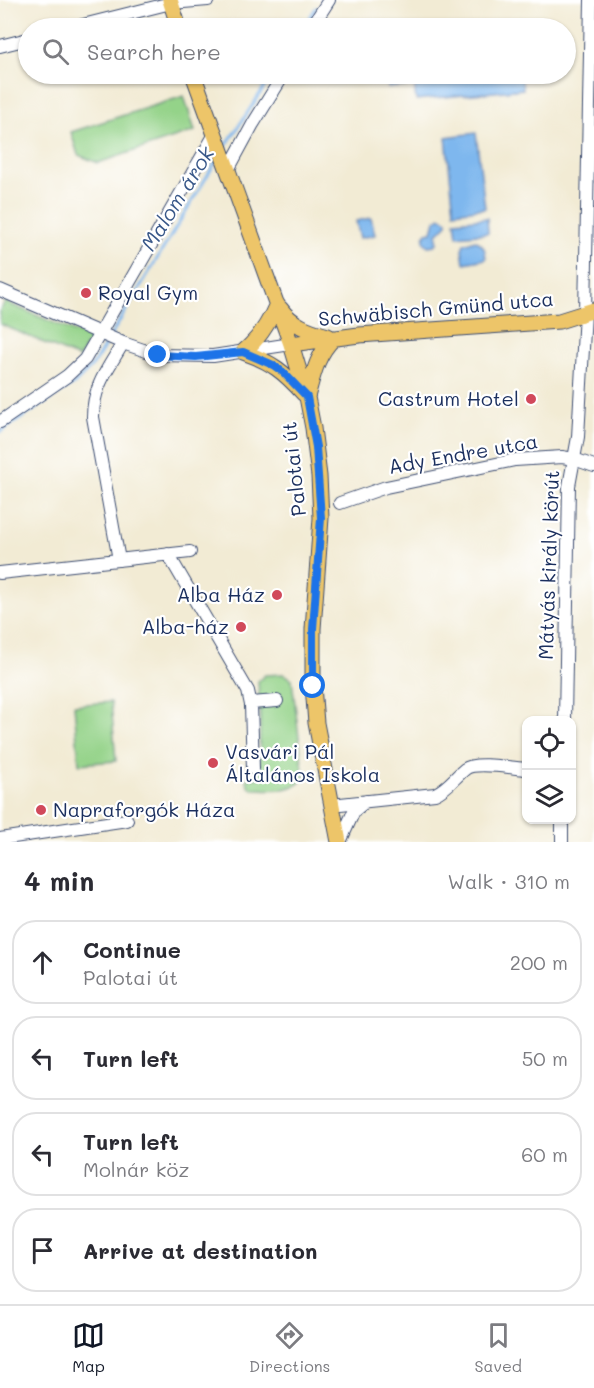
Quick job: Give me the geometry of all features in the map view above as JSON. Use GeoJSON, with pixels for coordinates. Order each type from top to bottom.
{"type":"FeatureCollection","features":[{"type":"Feature","properties":{"kind":"main road"},"geometry":{"type":"LineString","coordinates":[[170,2],[176,18]]}},
{"type":"Feature","properties":{"kind":"main road","name":"Palotai út"},"geometry":{"type":"LineString","coordinates":[[197,84],[277,304],[307,397],[316,447],[321,518],[313,629],[313,686],[316,723],[339,842]]}},
{"type":"Feature","properties":{"kind":"main road"},"geometry":{"type":"LineString","coordinates":[[277,304],[292,321],[306,329],[334,338],[318,360],[307,397],[283,372],[243,352],[264,330],[277,304]]}},
{"type":"Feature","properties":{"kind":"main road","name":"Schwäbisch Gmünd utca"},"geometry":{"type":"LineString","coordinates":[[291,344],[334,338],[559,321],[589,311]]}},
{"type":"Feature","properties":{"kind":"street"},"geometry":{"type":"LineString","coordinates":[[109,18],[170,2],[208,0]]}},
{"type":"Feature","properties":{"kind":"street"},"geometry":{"type":"LineString","coordinates":[[317,18],[328,0]]}},
{"type":"Feature","properties":{"kind":"street","name":"Mátyás király körút"},"geometry":{"type":"LineString","coordinates":[[564,716],[569,486],[578,437],[589,311],[586,269],[591,0]]}},
{"type":"Feature","properties":{"kind":"street"},"geometry":{"type":"LineString","coordinates":[[0,46],[18,42]]}},
{"type":"Feature","properties":{"kind":"street"},"geometry":{"type":"LineString","coordinates":[[226,166],[278,84]]}},
{"type":"Feature","properties":{"kind":"street"},"geometry":{"type":"LineString","coordinates":[[119,560],[93,417],[95,393],[111,338],[216,137]]}},
{"type":"Feature","properties":{"kind":"street"},"geometry":{"type":"LineString","coordinates":[[586,269],[594,283]]}},
{"type":"Feature","properties":{"kind":"street"},"geometry":{"type":"LineString","coordinates":[[0,290],[111,338],[158,355],[196,357],[291,344]]}},
{"type":"Feature","properties":{"kind":"street"},"geometry":{"type":"LineString","coordinates":[[0,422],[76,369],[111,338]]}},
{"type":"Feature","properties":{"kind":"street","name":"Ady Endre utca"},"geometry":{"type":"LineString","coordinates":[[340,503],[386,487],[515,460],[562,457],[594,466]]}},
{"type":"Feature","properties":{"kind":"street"},"geometry":{"type":"LineString","coordinates":[[0,573],[190,552]]}},
{"type":"Feature","properties":{"kind":"street"},"geometry":{"type":"LineString","coordinates":[[168,554],[248,691],[251,703],[253,770]]}},
{"type":"Feature","properties":{"kind":"street"},"geometry":{"type":"LineString","coordinates":[[251,703],[277,701]]}},
{"type":"Feature","properties":{"kind":"street"},"geometry":{"type":"LineString","coordinates":[[331,805],[435,794],[442,791],[465,769],[473,765],[522,769]]}},
{"type":"Feature","properties":{"kind":"street"},"geometry":{"type":"LineString","coordinates":[[339,842],[354,811],[366,801]]}},
{"type":"Feature","properties":{"kind":"street"},"geometry":{"type":"LineString","coordinates":[[0,839],[127,820]]}},
{"type":"Feature","properties":{"kind":"street"},"geometry":{"type":"LineString","coordinates":[[562,824],[562,842]]}},
{"type":"Feature","properties":{"kind":"green space"},"geometry":{"type":"Polygon","coordinates":[[[184,96],[195,131],[98,163],[78,155],[71,132],[184,96]]]}},
{"type":"Feature","properties":{"kind":"green space"},"geometry":{"type":"Polygon","coordinates":[[[5,302],[90,338],[79,358],[0,324],[0,310],[5,302]]]}},
{"type":"Feature","properties":{"kind":"green space"},"geometry":{"type":"Polygon","coordinates":[[[284,674],[292,679],[304,778],[300,783],[288,788],[253,789],[249,787],[246,779],[259,778],[258,681],[265,675],[284,674]]]}},
{"type":"Feature","properties":{"kind":"green space"},"geometry":{"type":"Polygon","coordinates":[[[111,702],[116,761],[79,764],[74,705],[111,702]]]}},
{"type":"Feature","properties":{"kind":"water"},"geometry":{"type":"Polygon","coordinates":[[[387,84],[408,84],[408,86],[388,88],[387,84]]]}},
{"type":"Feature","properties":{"kind":"water"},"geometry":{"type":"Polygon","coordinates":[[[414,84],[522,84],[523,89],[416,100],[414,84]]]}},
{"type":"Feature","properties":{"kind":"water"},"geometry":{"type":"Polygon","coordinates":[[[476,133],[485,208],[454,212],[446,137],[476,133]]]}},
{"type":"Feature","properties":{"kind":"water"},"geometry":{"type":"Polygon","coordinates":[[[441,217],[447,221],[447,224],[437,234],[437,243],[428,246],[424,242],[424,237],[427,233],[432,232],[435,221],[441,217]]]}},
{"type":"Feature","properties":{"kind":"water"},"geometry":{"type":"Polygon","coordinates":[[[371,218],[375,235],[360,238],[356,221],[371,218]]]}},
{"type":"Feature","properties":{"kind":"water"},"geometry":{"type":"Polygon","coordinates":[[[487,218],[488,233],[457,236],[455,221],[487,218]]]}},
{"type":"Feature","properties":{"kind":"water"},"geometry":{"type":"Polygon","coordinates":[[[475,240],[484,248],[486,259],[464,263],[462,249],[464,244],[475,240]]]}},
{"type":"Feature","properties":{"kind":"waterway","name":"Malom árok"},"geometry":{"type":"LineString","coordinates":[[310,18],[316,8]]}},
{"type":"Feature","properties":{"kind":"waterway","name":"Malom árok"},"geometry":{"type":"LineString","coordinates":[[225,147],[266,84]]}},
{"type":"Feature","properties":{"kind":"waterway","name":"Malom árok"},"geometry":{"type":"LineString","coordinates":[[111,335],[218,158]]}},
{"type":"Feature","properties":{"kind":"waterway","name":"Malom árok"},"geometry":{"type":"LineString","coordinates":[[0,432],[75,383],[93,365],[108,340]]}},
{"type":"Feature","properties":{"kind":"place","name":"Royal Gym"},"geometry":{"type":"Point","coordinates":[86,293]}},
{"type":"Feature","properties":{"kind":"place","name":"Castrum Hotel"},"geometry":{"type":"Point","coordinates":[531,399]}},
{"type":"Feature","properties":{"kind":"place","name":"Alba Ház"},"geometry":{"type":"Point","coordinates":[277,595]}},
{"type":"Feature","properties":{"kind":"place","name":"Alba-ház"},"geometry":{"type":"Point","coordinates":[241,627]}},
{"type":"Feature","properties":{"kind":"place","name":"Vasvári Pál Általános Iskola"},"geometry":{"type":"Point","coordinates":[213,763]}},
{"type":"Feature","properties":{"kind":"place","name":"Napraforgók Háza"},"geometry":{"type":"Point","coordinates":[41,810]}},
{"type":"Feature","properties":{"kind":"route"},"geometry":{"type":"LineString","coordinates":[[158,355],[196,357],[243,352],[262,359],[283,372],[307,397],[316,447],[321,518],[313,629],[313,686]]}}]}
